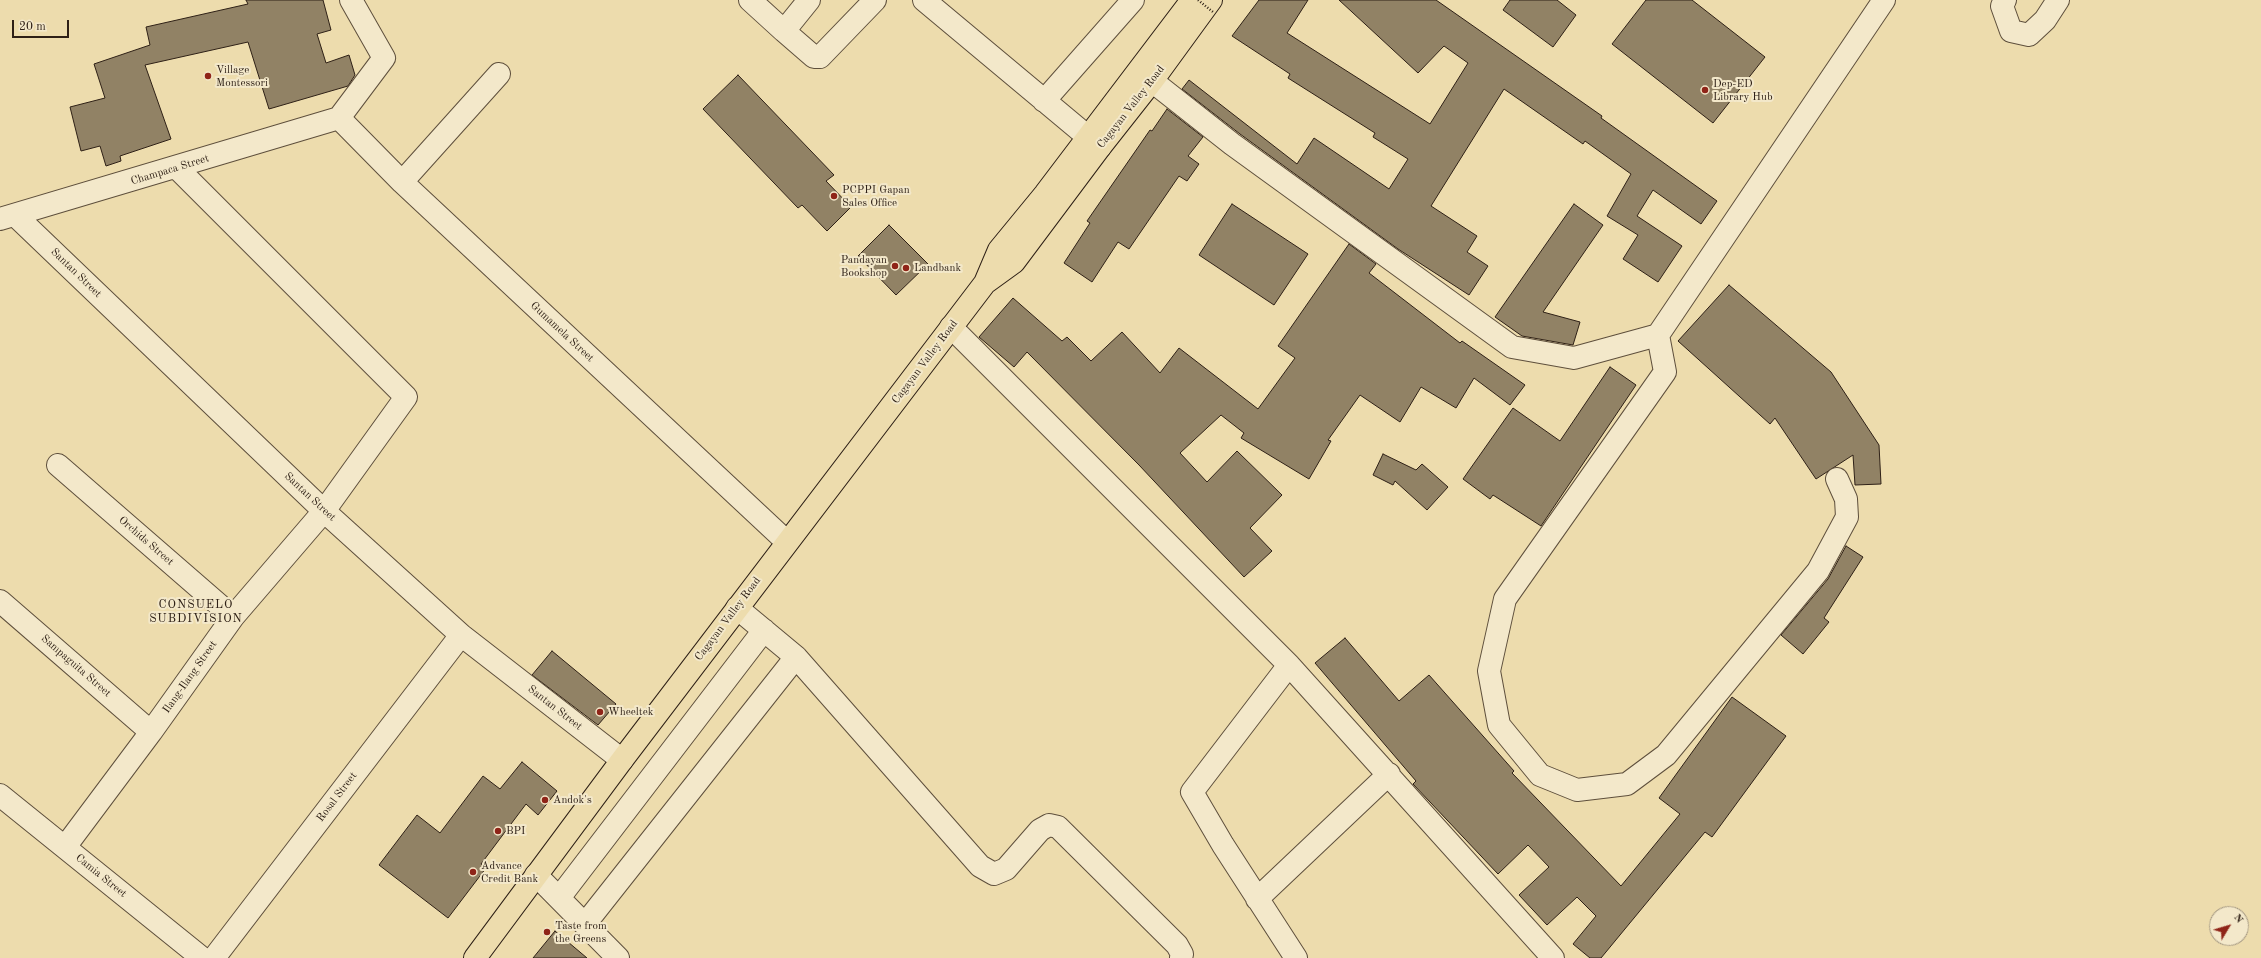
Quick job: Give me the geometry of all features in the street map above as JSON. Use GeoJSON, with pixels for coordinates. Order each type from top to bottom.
{"type":"FeatureCollection","features":[{"type":"Feature","properties":{"kind":"highway","name":"Cagayan Valley Road"},"geometry":{"type":"LineString","coordinates":[[475,958],[622,760],[985,283],[1014,262],[1094,142],[1192,0]]}},
{"type":"Feature","properties":{"kind":"highway","name":"Cagayan Valley Road"},"geometry":{"type":"LineString","coordinates":[[1094,142],[1152,81],[1212,6]]}},
{"type":"Feature","properties":{"kind":"street"},"geometry":{"type":"LineString","coordinates":[[339,118],[384,58],[351,0]]}},
{"type":"Feature","properties":{"kind":"street"},"geometry":{"type":"LineString","coordinates":[[750,0],[814,57],[820,57],[875,0]]}},
{"type":"Feature","properties":{"kind":"street"},"geometry":{"type":"LineString","coordinates":[[784,31],[809,0]]}},
{"type":"Feature","properties":{"kind":"street"},"geometry":{"type":"LineString","coordinates":[[924,0],[1094,142]]}},
{"type":"Feature","properties":{"kind":"street"},"geometry":{"type":"LineString","coordinates":[[1044,101],[1133,0]]}},
{"type":"Feature","properties":{"kind":"street"},"geometry":{"type":"LineString","coordinates":[[1152,81],[1232,144],[1512,347],[1574,358],[1658,335],[1884,0]]}},
{"type":"Feature","properties":{"kind":"street"},"geometry":{"type":"LineString","coordinates":[[2005,0],[2002,6],[2011,32],[2029,35],[2045,20],[2058,0]]}},
{"type":"Feature","properties":{"kind":"street"},"geometry":{"type":"LineString","coordinates":[[402,182],[499,74]]}},
{"type":"Feature","properties":{"kind":"street","name":"Champaca Street"},"geometry":{"type":"LineString","coordinates":[[8,217],[177,168],[339,118]]}},
{"type":"Feature","properties":{"kind":"street","name":"Gumamela Street"},"geometry":{"type":"LineString","coordinates":[[339,118],[402,182],[787,542]]}},
{"type":"Feature","properties":{"kind":"street","name":"Ilang-Ilang Street"},"geometry":{"type":"LineString","coordinates":[[65,847],[151,732],[233,617],[324,512],[406,397],[177,168]]}},
{"type":"Feature","properties":{"kind":"street","name":"Santan Street"},"geometry":{"type":"LineString","coordinates":[[8,217],[324,512],[461,635],[622,760]]}},
{"type":"Feature","properties":{"kind":"street"},"geometry":{"type":"LineString","coordinates":[[951,327],[1289,665],[1389,774],[1553,958]]}},
{"type":"Feature","properties":{"kind":"street"},"geometry":{"type":"LineString","coordinates":[[1658,335],[1665,372],[1505,599],[1489,671],[1499,725],[1540,775],[1577,790],[1627,784],[1666,755],[1818,571],[1847,517],[1846,499],[1837,479]]}},
{"type":"Feature","properties":{"kind":"street","name":"Orchids Street"},"geometry":{"type":"LineString","coordinates":[[58,465],[233,617]]}},
{"type":"Feature","properties":{"kind":"street","name":"Sampaguita Street"},"geometry":{"type":"LineString","coordinates":[[0,601],[151,732]]}},
{"type":"Feature","properties":{"kind":"street"},"geometry":{"type":"LineString","coordinates":[[737,608],[796,657],[980,866],[994,874],[1006,869],[1040,830],[1049,825],[1058,827],[1177,945],[1182,954],[1181,958]]}},
{"type":"Feature","properties":{"kind":"street"},"geometry":{"type":"LineString","coordinates":[[559,898],[764,630]]}},
{"type":"Feature","properties":{"kind":"street","name":"Rosal Street"},"geometry":{"type":"LineString","coordinates":[[214,958],[461,635]]}},
{"type":"Feature","properties":{"kind":"street"},"geometry":{"type":"LineString","coordinates":[[585,924],[796,657]]}},
{"type":"Feature","properties":{"kind":"street"},"geometry":{"type":"LineString","coordinates":[[1289,665],[1192,792],[1257,899],[1296,958]]}},
{"type":"Feature","properties":{"kind":"street"},"geometry":{"type":"LineString","coordinates":[[1257,899],[1389,774]]}},
{"type":"Feature","properties":{"kind":"street","name":"Camia Street"},"geometry":{"type":"LineString","coordinates":[[0,795],[202,958]]}},
{"type":"Feature","properties":{"kind":"street"},"geometry":{"type":"LineString","coordinates":[[536,875],[618,958]]}},
{"type":"Feature","properties":{"kind":"path"},"geometry":{"type":"LineString","coordinates":[[1198,0],[1212,6]]}},
{"type":"Feature","properties":{"kind":"building"},"geometry":{"type":"Polygon","coordinates":[[[246,0],[323,0],[331,30],[317,34],[326,63],[349,55],[355,75],[348,86],[269,109],[248,42],[145,65],[171,139],[120,156],[121,161],[106,166],[100,146],[81,151],[70,107],[105,98],[94,64],[150,45],[146,27],[248,4],[246,0]]]}},
{"type":"Feature","properties":{"kind":"building"},"geometry":{"type":"Polygon","coordinates":[[[1259,0],[1308,0],[1287,33],[1430,124],[1468,63],[1444,46],[1418,73],[1339,0],[1436,0],[1602,116],[1601,118],[1717,201],[1701,224],[1653,190],[1637,216],[1682,246],[1658,282],[1623,259],[1638,235],[1607,216],[1631,174],[1585,141],[1583,144],[1504,89],[1431,206],[1477,236],[1467,252],[1488,266],[1469,295],[1398,249],[1240,134],[1182,89],[1189,80],[1297,164],[1314,138],[1389,189],[1408,159],[1373,137],[1375,133],[1288,78],[1290,74],[1232,36],[1259,0]]]}},
{"type":"Feature","properties":{"kind":"building"},"geometry":{"type":"Polygon","coordinates":[[[1510,0],[1557,0],[1576,15],[1553,47],[1503,10],[1510,0]]]}},
{"type":"Feature","properties":{"kind":"building","name":"Dep-ED Library Hub"},"geometry":{"type":"Polygon","coordinates":[[[1646,0],[1692,0],[1765,57],[1713,123],[1612,44],[1646,0]]]}},
{"type":"Feature","properties":{"kind":"building"},"geometry":{"type":"Polygon","coordinates":[[[738,75],[834,175],[826,181],[851,207],[827,231],[802,205],[798,208],[703,109],[738,75]]]}},
{"type":"Feature","properties":{"kind":"building"},"geometry":{"type":"Polygon","coordinates":[[[1167,109],[1203,137],[1188,156],[1199,164],[1187,181],[1179,176],[1129,249],[1118,242],[1092,282],[1064,263],[1090,223],[1087,221],[1150,130],[1152,131],[1167,109]]]}},
{"type":"Feature","properties":{"kind":"building"},"geometry":{"type":"Polygon","coordinates":[[[1232,204],[1308,254],[1274,305],[1199,255],[1232,204]]]}},
{"type":"Feature","properties":{"kind":"building"},"geometry":{"type":"Polygon","coordinates":[[[1574,204],[1603,225],[1543,312],[1580,322],[1573,345],[1522,336],[1495,317],[1574,204]]]}},
{"type":"Feature","properties":{"kind":"building"},"geometry":{"type":"Polygon","coordinates":[[[889,225],[928,264],[896,295],[858,256],[889,225]]]}},
{"type":"Feature","properties":{"kind":"building"},"geometry":{"type":"Polygon","coordinates":[[[1349,244],[1376,264],[1369,273],[1460,343],[1462,341],[1525,385],[1510,405],[1474,378],[1456,408],[1421,387],[1400,422],[1360,395],[1328,440],[1331,441],[1309,479],[1241,438],[1244,433],[1221,415],[1180,453],[1207,482],[1237,451],[1282,495],[1250,528],[1272,551],[1244,577],[1139,465],[1027,352],[1014,367],[979,337],[1013,298],[1062,341],[1067,337],[1091,361],[1122,332],[1160,373],[1179,348],[1258,409],[1295,358],[1278,346],[1349,244]]]}},
{"type":"Feature","properties":{"kind":"building"},"geometry":{"type":"Polygon","coordinates":[[[1729,285],[1831,372],[1879,445],[1881,484],[1855,485],[1853,455],[1816,479],[1775,418],[1770,424],[1678,341],[1729,285]]]}},
{"type":"Feature","properties":{"kind":"building"},"geometry":{"type":"Polygon","coordinates":[[[1610,367],[1636,385],[1541,526],[1493,495],[1490,499],[1463,479],[1513,408],[1560,441],[1610,367]]]}},
{"type":"Feature","properties":{"kind":"building"},"geometry":{"type":"Polygon","coordinates":[[[1383,454],[1416,470],[1422,464],[1448,487],[1427,510],[1395,481],[1393,485],[1373,475],[1383,454]]]}},
{"type":"Feature","properties":{"kind":"building"},"geometry":{"type":"Polygon","coordinates":[[[1846,546],[1863,557],[1824,618],[1829,622],[1803,654],[1781,635],[1828,579],[1846,546]]]}},
{"type":"Feature","properties":{"kind":"building"},"geometry":{"type":"Polygon","coordinates":[[[1345,638],[1399,701],[1429,675],[1514,771],[1512,773],[1621,886],[1680,814],[1659,798],[1732,697],[1786,736],[1712,837],[1705,832],[1601,958],[1590,958],[1573,944],[1596,916],[1577,897],[1547,925],[1519,895],[1549,867],[1528,845],[1498,874],[1413,784],[1416,781],[1315,663],[1345,638]]]}},
{"type":"Feature","properties":{"kind":"building"},"geometry":{"type":"Polygon","coordinates":[[[552,651],[616,704],[598,725],[532,675],[552,651]]]}},
{"type":"Feature","properties":{"kind":"building"},"geometry":{"type":"Polygon","coordinates":[[[522,762],[557,791],[538,815],[526,804],[481,864],[486,868],[448,918],[379,865],[417,815],[440,833],[483,776],[500,789],[522,762]]]}},
{"type":"Feature","properties":{"kind":"building"},"geometry":{"type":"Polygon","coordinates":[[[555,931],[587,958],[533,958],[555,931]]]}},
{"type":"Feature","properties":{"kind":"place","name":"Village Montessori"},"geometry":{"type":"Point","coordinates":[208,76]}},
{"type":"Feature","properties":{"kind":"place","name":"Dep-ED Library Hub"},"geometry":{"type":"Point","coordinates":[1705,90]}},
{"type":"Feature","properties":{"kind":"place","name":"PCPPI Gapan Sales Office"},"geometry":{"type":"Point","coordinates":[834,196]}},
{"type":"Feature","properties":{"kind":"place","name":"Pandayan Bookshop"},"geometry":{"type":"Point","coordinates":[895,266]}},
{"type":"Feature","properties":{"kind":"place","name":"Landbank"},"geometry":{"type":"Point","coordinates":[906,268]}},
{"type":"Feature","properties":{"kind":"place","name":"Wheeltek"},"geometry":{"type":"Point","coordinates":[600,712]}},
{"type":"Feature","properties":{"kind":"place","name":"Andok's"},"geometry":{"type":"Point","coordinates":[545,800]}},
{"type":"Feature","properties":{"kind":"place","name":"BPI"},"geometry":{"type":"Point","coordinates":[498,831]}},
{"type":"Feature","properties":{"kind":"place","name":"Advance Credit Bank"},"geometry":{"type":"Point","coordinates":[473,872]}},
{"type":"Feature","properties":{"kind":"place","name":"Taste from the Greens"},"geometry":{"type":"Point","coordinates":[547,932]}},
{"type":"Feature","properties":{"kind":"district","name":"CONSUELO SUBDIVISION"},"geometry":{"type":"Point","coordinates":[196,612]}}]}
